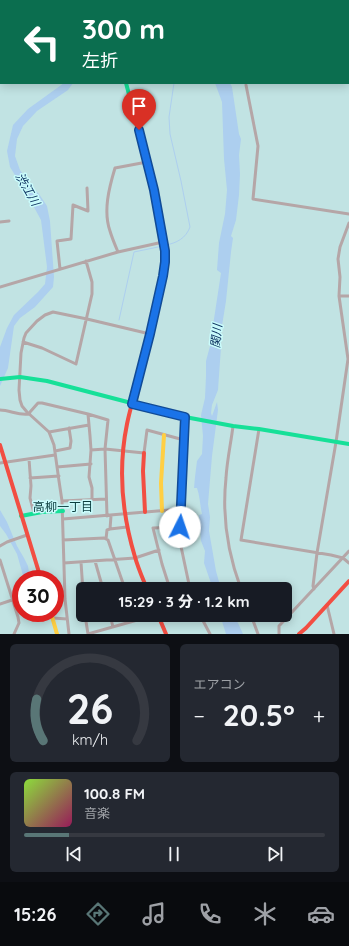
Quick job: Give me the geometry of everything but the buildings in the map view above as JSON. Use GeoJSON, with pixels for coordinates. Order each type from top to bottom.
{"type":"FeatureCollection","features":[{"type":"Feature","properties":{"kind":"main road"},"geometry":{"type":"LineString","coordinates":[[126,84],[154,190],[165,262],[150,334],[127,423],[123,451],[122,486],[127,527],[135,558],[144,582]]}},
{"type":"Feature","properties":{"kind":"main road"},"geometry":{"type":"LineString","coordinates":[[0,379],[20,377],[47,381],[186,418],[349,444]]}},
{"type":"Feature","properties":{"kind":"main road"},"geometry":{"type":"LineString","coordinates":[[181,509],[186,418]]}},
{"type":"Feature","properties":{"kind":"main road"},"geometry":{"type":"LineString","coordinates":[[162,511],[161,483],[164,435]]}},
{"type":"Feature","properties":{"kind":"main road"},"geometry":{"type":"LineString","coordinates":[[0,445],[38,570]]}},
{"type":"Feature","properties":{"kind":"main road"},"geometry":{"type":"LineString","coordinates":[[144,453],[143,477],[145,512]]}},
{"type":"Feature","properties":{"kind":"main road"},"geometry":{"type":"LineString","coordinates":[[21,516],[34,512],[62,511]]}},
{"type":"Feature","properties":{"kind":"main road"},"geometry":{"type":"LineString","coordinates":[[299,634],[349,581]]}},
{"type":"Feature","properties":{"kind":"main road"},"geometry":{"type":"LineString","coordinates":[[53,622],[57,634]]}},
{"type":"Feature","properties":{"kind":"main road"},"geometry":{"type":"LineString","coordinates":[[161,622],[166,634]]}},
{"type":"Feature","properties":{"kind":"street"},"geometry":{"type":"LineString","coordinates":[[246,84],[258,146],[253,199],[349,214]]}},
{"type":"Feature","properties":{"kind":"street"},"geometry":{"type":"LineString","coordinates":[[118,252],[110,231],[107,213],[109,189],[115,168],[147,162]]}},
{"type":"Feature","properties":{"kind":"street"},"geometry":{"type":"LineString","coordinates":[[58,270],[57,241],[71,239],[73,205],[88,211],[87,188]]}},
{"type":"Feature","properties":{"kind":"street"},"geometry":{"type":"LineString","coordinates":[[0,222],[9,221]]}},
{"type":"Feature","properties":{"kind":"street"},"geometry":{"type":"LineString","coordinates":[[314,589],[313,586],[317,553],[336,442],[348,359],[339,296],[340,277],[338,258],[340,247],[349,223]]}},
{"type":"Feature","properties":{"kind":"street"},"geometry":{"type":"LineString","coordinates":[[0,287],[118,252],[163,242]]}},
{"type":"Feature","properties":{"kind":"street"},"geometry":{"type":"LineString","coordinates":[[23,342],[42,348],[76,364],[92,294],[91,274],[86,261]]}},
{"type":"Feature","properties":{"kind":"street"},"geometry":{"type":"LineString","coordinates":[[339,296],[349,296]]}},
{"type":"Feature","properties":{"kind":"street"},"geometry":{"type":"LineString","coordinates":[[69,634],[64,563],[62,501],[54,444],[49,432],[29,414],[22,406],[20,400],[21,353],[23,342],[26,333],[32,326],[44,315],[53,312],[150,334]]}},
{"type":"Feature","properties":{"kind":"street"},"geometry":{"type":"LineString","coordinates":[[344,333],[349,335]]}},
{"type":"Feature","properties":{"kind":"street"},"geometry":{"type":"LineString","coordinates":[[344,385],[349,386]]}},
{"type":"Feature","properties":{"kind":"street"},"geometry":{"type":"LineString","coordinates":[[0,410],[24,415],[29,414],[38,403],[108,420],[105,449],[107,516]]}},
{"type":"Feature","properties":{"kind":"street"},"geometry":{"type":"LineString","coordinates":[[88,414],[91,450],[89,477],[92,488],[92,500]]}},
{"type":"Feature","properties":{"kind":"street"},"geometry":{"type":"LineString","coordinates":[[49,432],[89,425]]}},
{"type":"Feature","properties":{"kind":"street"},"geometry":{"type":"LineString","coordinates":[[233,426],[226,476],[225,508],[231,555],[239,582]]}},
{"type":"Feature","properties":{"kind":"street"},"geometry":{"type":"LineString","coordinates":[[55,451],[70,448],[71,441],[69,428]]}},
{"type":"Feature","properties":{"kind":"street"},"geometry":{"type":"LineString","coordinates":[[259,429],[241,540],[343,558],[349,563]]}},
{"type":"Feature","properties":{"kind":"street"},"geometry":{"type":"LineString","coordinates":[[91,450],[105,449],[144,453],[147,430],[184,440]]}},
{"type":"Feature","properties":{"kind":"street"},"geometry":{"type":"LineString","coordinates":[[0,462],[55,455]]}},
{"type":"Feature","properties":{"kind":"street"},"geometry":{"type":"LineString","coordinates":[[29,459],[31,486],[30,498],[34,512]]}},
{"type":"Feature","properties":{"kind":"street"},"geometry":{"type":"LineString","coordinates":[[57,467],[91,464]]}},
{"type":"Feature","properties":{"kind":"street"},"geometry":{"type":"LineString","coordinates":[[30,478],[59,476]]}},
{"type":"Feature","properties":{"kind":"street"},"geometry":{"type":"LineString","coordinates":[[62,501],[106,499]]}},
{"type":"Feature","properties":{"kind":"street"},"geometry":{"type":"LineString","coordinates":[[63,519],[181,509],[179,537],[189,582]]}},
{"type":"Feature","properties":{"kind":"street"},"geometry":{"type":"LineString","coordinates":[[111,516],[110,528],[107,530],[106,539],[108,540],[122,582]]}},
{"type":"Feature","properties":{"kind":"street"},"geometry":{"type":"LineString","coordinates":[[110,528],[127,527]]}},
{"type":"Feature","properties":{"kind":"street"},"geometry":{"type":"LineString","coordinates":[[168,582],[154,528],[180,527]]}},
{"type":"Feature","properties":{"kind":"street"},"geometry":{"type":"LineString","coordinates":[[0,546],[27,535]]}},
{"type":"Feature","properties":{"kind":"street"},"geometry":{"type":"LineString","coordinates":[[63,540],[106,539]]}},
{"type":"Feature","properties":{"kind":"street"},"geometry":{"type":"LineString","coordinates":[[64,563],[135,558],[159,550]]}},
{"type":"Feature","properties":{"kind":"street"},"geometry":{"type":"LineString","coordinates":[[279,634],[279,626],[349,551]]}},
{"type":"Feature","properties":{"kind":"street"},"geometry":{"type":"LineString","coordinates":[[0,560],[2,571],[12,600],[0,604]]}},
{"type":"Feature","properties":{"kind":"street"},"geometry":{"type":"LineString","coordinates":[[95,561],[101,582]]}},
{"type":"Feature","properties":{"kind":"street"},"geometry":{"type":"LineString","coordinates":[[81,562],[82,582]]}},
{"type":"Feature","properties":{"kind":"street"},"geometry":{"type":"LineString","coordinates":[[327,605],[334,634]]}},
{"type":"Feature","properties":{"kind":"street"},"geometry":{"type":"LineString","coordinates":[[14,634],[19,622]]}},
{"type":"Feature","properties":{"kind":"street"},"geometry":{"type":"LineString","coordinates":[[86,622],[88,634],[129,622]]}},
{"type":"Feature","properties":{"kind":"street"},"geometry":{"type":"LineString","coordinates":[[112,622],[113,627]]}},
{"type":"Feature","properties":{"kind":"street"},"geometry":{"type":"LineString","coordinates":[[204,622],[210,634]]}},
{"type":"Feature","properties":{"kind":"street"},"geometry":{"type":"LineString","coordinates":[[254,622],[258,634]]}},
{"type":"Feature","properties":{"kind":"street"},"geometry":{"type":"LineString","coordinates":[[306,628],[308,634]]}},
{"type":"Feature","properties":{"kind":"water","name":"渋江川"},"geometry":{"type":"Polygon","coordinates":[[[63,84],[72,84],[68,90],[37,111],[23,126],[17,139],[15,156],[20,170],[47,206],[50,221],[54,277],[53,287],[35,307],[20,318],[14,326],[8,368],[0,386],[0,347],[7,328],[14,315],[45,284],[47,267],[41,220],[10,167],[7,151],[13,125],[28,109],[63,84]]]}},
{"type":"Feature","properties":{"kind":"water","name":"関川"},"geometry":{"type":"Polygon","coordinates":[[[215,84],[230,84],[232,87],[241,139],[239,155],[239,195],[236,220],[231,236],[233,238],[221,332],[218,390],[212,405],[211,413],[212,416],[217,402],[218,410],[208,504],[210,517],[209,531],[219,582],[211,582],[204,563],[205,551],[201,541],[199,515],[202,514],[199,495],[197,488],[194,488],[197,461],[202,454],[203,436],[201,415],[205,398],[206,361],[213,335],[212,332],[221,273],[217,270],[219,243],[225,214],[227,190],[224,159],[222,102],[215,84]]]}},
{"type":"Feature","properties":{"kind":"water"},"geometry":{"type":"Polygon","coordinates":[[[0,510],[29,570],[21,570],[17,554],[0,526],[0,510]]]}},
{"type":"Feature","properties":{"kind":"water"},"geometry":{"type":"Polygon","coordinates":[[[222,622],[237,622],[243,634],[226,634],[222,622]]]}},
{"type":"Feature","properties":{"kind":"waterway"},"geometry":{"type":"LineString","coordinates":[[166,245],[181,239],[190,227],[170,134],[169,117],[174,84]]}},
{"type":"Feature","properties":{"kind":"waterway"},"geometry":{"type":"LineString","coordinates":[[119,320],[134,252],[163,246]]}},
{"type":"Feature","properties":{"kind":"traffic: fast"},"geometry":{"type":"LineString","coordinates":[[126,84],[154,190],[165,251],[163,276],[138,379]]}},
{"type":"Feature","properties":{"kind":"traffic: fast"},"geometry":{"type":"LineString","coordinates":[[0,379],[20,377],[47,381],[185,417],[349,444]]}},
{"type":"Feature","properties":{"kind":"traffic: fast"},"geometry":{"type":"LineString","coordinates":[[21,516],[42,512],[63,511]]}},
{"type":"Feature","properties":{"kind":"traffic: slow"},"geometry":{"type":"LineString","coordinates":[[162,511],[161,483],[164,435]]}},
{"type":"Feature","properties":{"kind":"traffic: slow"},"geometry":{"type":"LineString","coordinates":[[54,622],[57,634]]}},
{"type":"Feature","properties":{"kind":"traffic: jam"},"geometry":{"type":"LineString","coordinates":[[138,379],[124,441],[122,474],[124,508],[127,524],[138,565],[144,582]]}},
{"type":"Feature","properties":{"kind":"traffic: jam"},"geometry":{"type":"LineString","coordinates":[[181,509],[185,417]]}},
{"type":"Feature","properties":{"kind":"traffic: jam"},"geometry":{"type":"LineString","coordinates":[[0,445],[38,570]]}},
{"type":"Feature","properties":{"kind":"traffic: jam"},"geometry":{"type":"LineString","coordinates":[[144,453],[143,471],[145,512]]}},
{"type":"Feature","properties":{"kind":"traffic: jam"},"geometry":{"type":"LineString","coordinates":[[299,634],[349,581]]}},
{"type":"Feature","properties":{"kind":"traffic: jam"},"geometry":{"type":"LineString","coordinates":[[161,622],[166,634]]}},
{"type":"Feature","properties":{"kind":"district","name":"高柳一丁目"},"geometry":{"type":"Point","coordinates":[63,506]}},
{"type":"Feature","properties":{"kind":"route"},"geometry":{"type":"LineString","coordinates":[[139,130],[154,190],[165,251],[165,262],[150,334],[132,404],[185,417],[180,527]]}}]}
